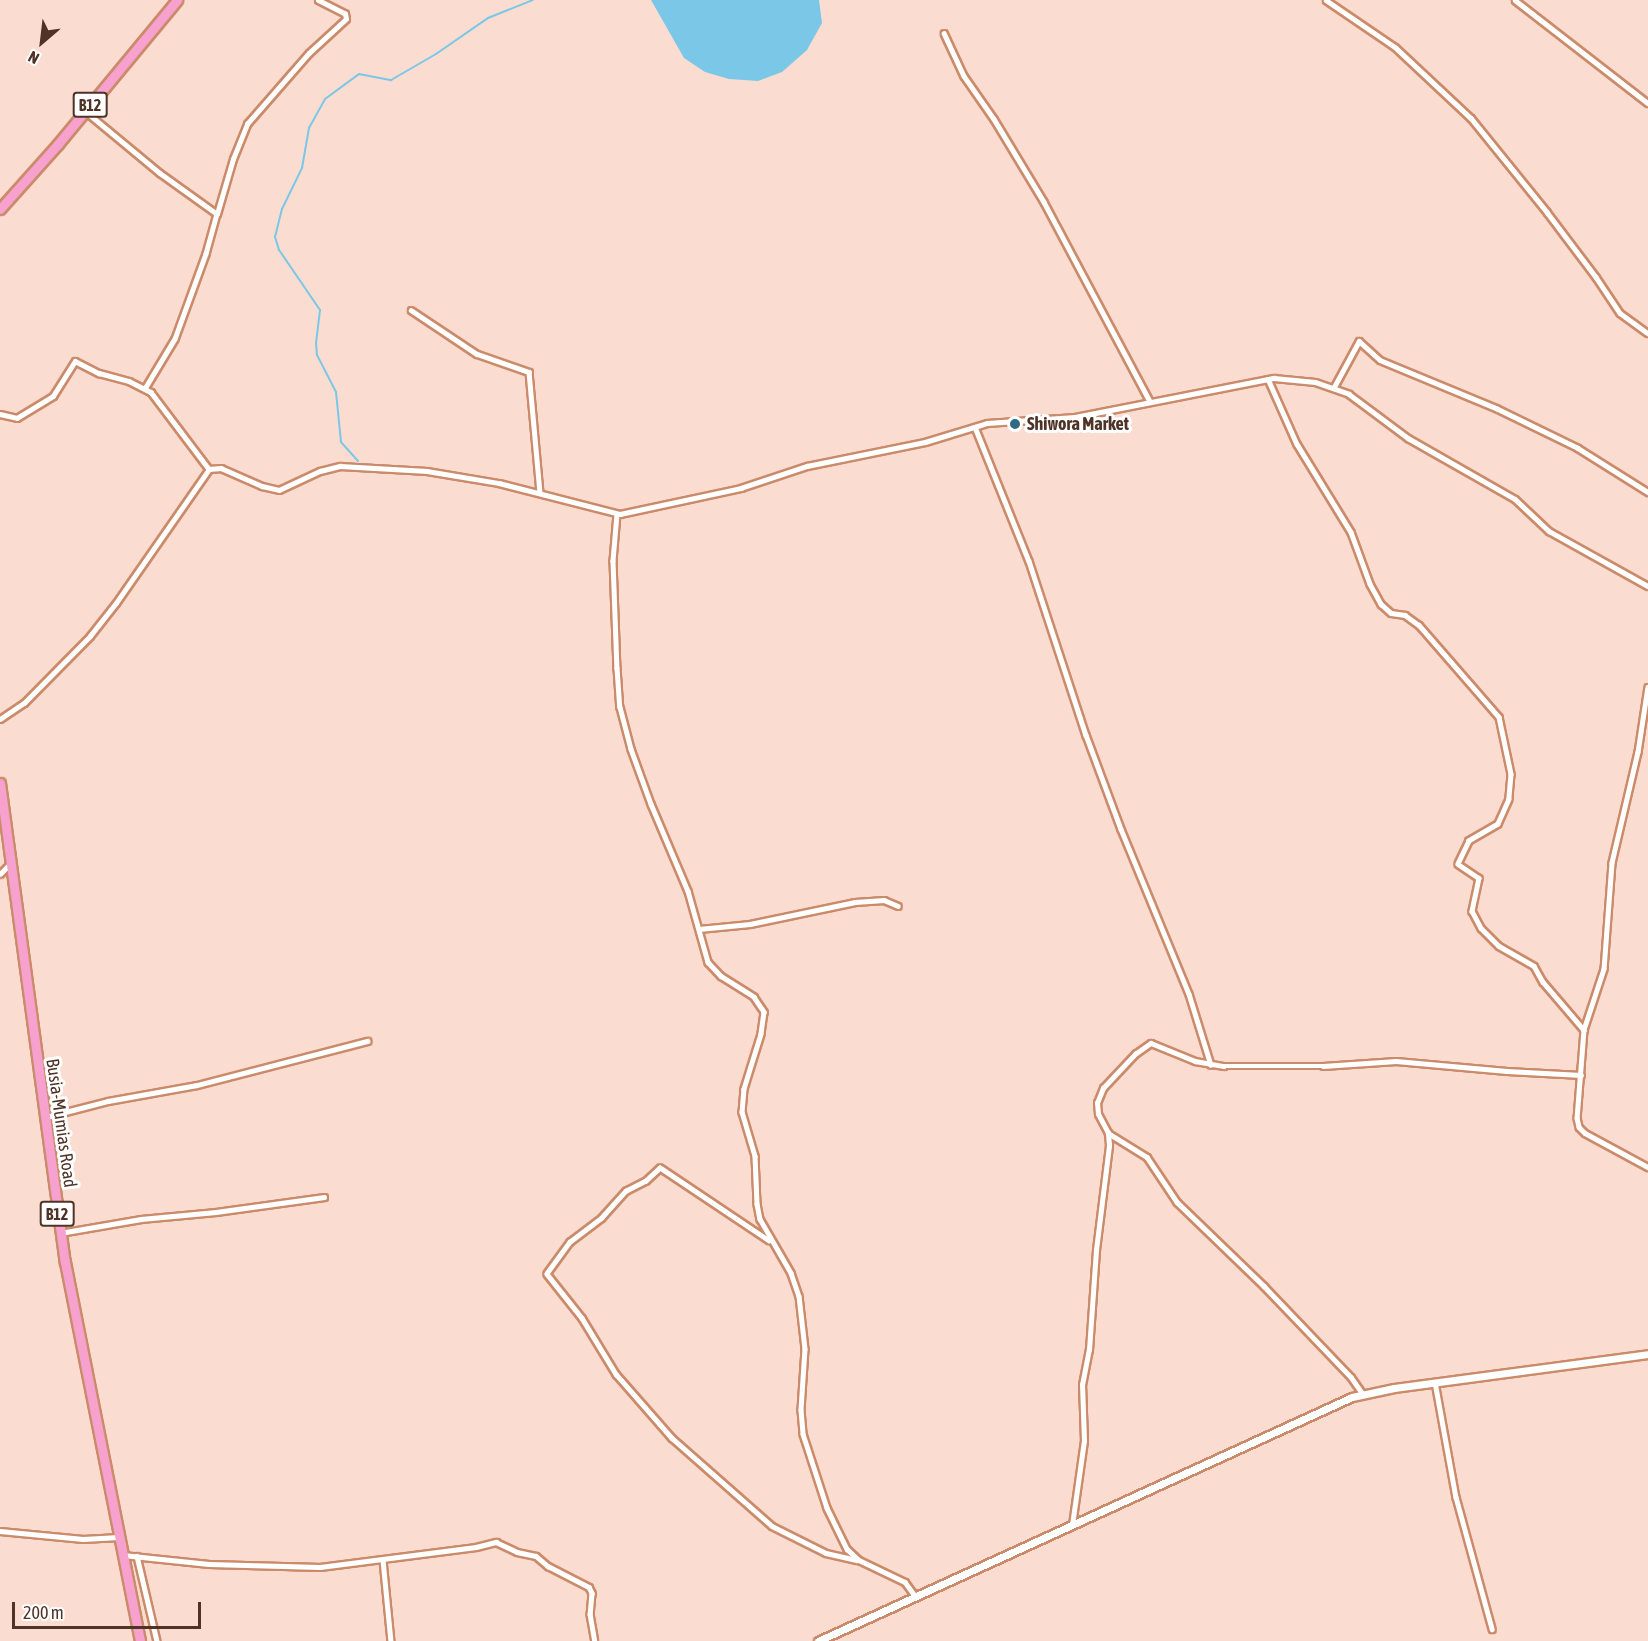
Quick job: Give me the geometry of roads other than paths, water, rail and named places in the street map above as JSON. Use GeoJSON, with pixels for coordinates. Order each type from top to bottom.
{"type":"FeatureCollection","features":[{"type":"Feature","properties":{"kind":"highway","name":"B12"},"geometry":{"type":"LineString","coordinates":[[0,209],[177,0]]}},
{"type":"Feature","properties":{"kind":"highway","name":"Busia-Mumias Road"},"geometry":{"type":"LineString","coordinates":[[0,783],[60,1233],[140,1641]]}},
{"type":"Feature","properties":{"kind":"street"},"geometry":{"type":"LineString","coordinates":[[145,389],[175,339],[210,244],[233,159],[247,124],[309,53],[346,19],[345,14],[318,0]]}},
{"type":"Feature","properties":{"kind":"street"},"geometry":{"type":"LineString","coordinates":[[1326,0],[1389,42],[1471,118],[1547,212],[1620,314],[1648,333]]}},
{"type":"Feature","properties":{"kind":"street"},"geometry":{"type":"LineString","coordinates":[[1515,0],[1648,103]]}},
{"type":"Feature","properties":{"kind":"street"},"geometry":{"type":"LineString","coordinates":[[944,33],[964,76],[994,119],[1044,202],[1150,401]]}},
{"type":"Feature","properties":{"kind":"street"},"geometry":{"type":"LineString","coordinates":[[85,111],[160,173],[217,214]]}},
{"type":"Feature","properties":{"kind":"street"},"geometry":{"type":"LineString","coordinates":[[411,310],[477,354],[529,372],[540,493]]}},
{"type":"Feature","properties":{"kind":"street"},"geometry":{"type":"LineString","coordinates":[[1334,387],[1359,341],[1380,360],[1496,408],[1578,448],[1648,492]]}},
{"type":"Feature","properties":{"kind":"street"},"geometry":{"type":"LineString","coordinates":[[0,414],[17,418],[53,396],[75,361],[145,389],[158,399],[209,469]]}},
{"type":"Feature","properties":{"kind":"street"},"geometry":{"type":"LineString","coordinates":[[209,469],[221,468],[262,486],[279,490],[320,471],[353,465],[472,478],[540,493],[617,514],[758,484],[807,466],[925,442],[996,422],[1075,417],[1268,380],[1300,379],[1334,387],[1358,399],[1422,447],[1499,489],[1520,504],[1549,531],[1648,586]]}},
{"type":"Feature","properties":{"kind":"street"},"geometry":{"type":"LineString","coordinates":[[1268,380],[1297,444],[1351,532],[1370,584],[1382,604],[1391,613],[1405,615],[1419,625],[1499,717],[1511,774],[1509,799],[1498,824],[1469,841],[1458,864],[1479,878],[1472,911],[1481,928],[1499,946],[1534,966],[1543,982],[1584,1030]]}},
{"type":"Feature","properties":{"kind":"street"},"geometry":{"type":"LineString","coordinates":[[975,427],[1029,561],[1086,735],[1121,830],[1189,994],[1211,1065]]}},
{"type":"Feature","properties":{"kind":"street"},"geometry":{"type":"LineString","coordinates":[[0,719],[24,703],[90,636],[116,603],[209,469]]}},
{"type":"Feature","properties":{"kind":"street"},"geometry":{"type":"LineString","coordinates":[[617,514],[613,561],[620,706],[638,771],[688,891],[711,967],[754,997],[764,1012],[761,1034],[741,1105],[756,1161],[758,1214],[771,1242],[791,1273],[800,1296],[805,1348],[801,1410],[802,1434],[835,1528],[847,1549],[859,1560]]}},
{"type":"Feature","properties":{"kind":"street"},"geometry":{"type":"LineString","coordinates":[[1648,687],[1638,752],[1609,882],[1604,969],[1584,1030],[1577,1105],[1580,1127],[1648,1167]]}},
{"type":"Feature","properties":{"kind":"street"},"geometry":{"type":"LineString","coordinates":[[0,874],[10,864]]}},
{"type":"Feature","properties":{"kind":"street"},"geometry":{"type":"LineString","coordinates":[[699,929],[750,924],[855,902],[884,900],[898,906]]}},
{"type":"Feature","properties":{"kind":"street"},"geometry":{"type":"LineString","coordinates":[[44,1117],[108,1101],[197,1085],[367,1041]]}},
{"type":"Feature","properties":{"kind":"street"},"geometry":{"type":"LineString","coordinates":[[1072,1525],[1084,1441],[1082,1385],[1094,1299],[1108,1133],[1097,1110],[1100,1093],[1124,1064],[1146,1045],[1152,1043],[1211,1065],[1323,1066],[1396,1061],[1581,1075]]}},
{"type":"Feature","properties":{"kind":"street"},"geometry":{"type":"LineString","coordinates":[[1108,1133],[1147,1157],[1158,1177],[1177,1202],[1264,1286],[1351,1377],[1363,1394]]}},
{"type":"Feature","properties":{"kind":"street"},"geometry":{"type":"LineString","coordinates":[[771,1242],[660,1168],[646,1181],[626,1191],[602,1218],[570,1242],[547,1274],[582,1318],[616,1374],[672,1438],[772,1526],[826,1553],[859,1560],[904,1582],[915,1596]]}},
{"type":"Feature","properties":{"kind":"street"},"geometry":{"type":"LineString","coordinates":[[60,1233],[141,1219],[216,1212],[324,1197]]}},
{"type":"Feature","properties":{"kind":"street"},"geometry":{"type":"LineString","coordinates":[[818,1641],[1319,1410],[1363,1394],[1435,1382],[1648,1354]]}},
{"type":"Feature","properties":{"kind":"street"},"geometry":{"type":"LineString","coordinates":[[1435,1382],[1456,1497],[1492,1629]]}},
{"type":"Feature","properties":{"kind":"street"},"geometry":{"type":"LineString","coordinates":[[0,1531],[83,1539],[120,1537]]}},
{"type":"Feature","properties":{"kind":"street"},"geometry":{"type":"LineString","coordinates":[[123,1555],[209,1564],[314,1567],[482,1547],[490,1542],[536,1556],[590,1590],[590,1614],[595,1641]]}},
{"type":"Feature","properties":{"kind":"street"},"geometry":{"type":"LineString","coordinates":[[137,1556],[157,1641]]}},
{"type":"Feature","properties":{"kind":"street"},"geometry":{"type":"LineString","coordinates":[[382,1560],[391,1641]]}},
{"type":"Feature","properties":{"kind":"water"},"geometry":{"type":"Polygon","coordinates":[[[651,0],[819,0],[822,23],[807,50],[782,72],[758,81],[729,79],[705,72],[684,58],[651,0]]]}},
{"type":"Feature","properties":{"kind":"waterway"},"geometry":{"type":"LineString","coordinates":[[358,461],[341,442],[336,392],[317,355],[320,310],[279,250],[275,237],[282,209],[302,168],[309,128],[325,99],[359,74],[391,80],[436,54],[488,18],[533,0]]}},
{"type":"Feature","properties":{"kind":"place","name":"Shiwora Market"},"geometry":{"type":"Point","coordinates":[1015,424]}}]}
